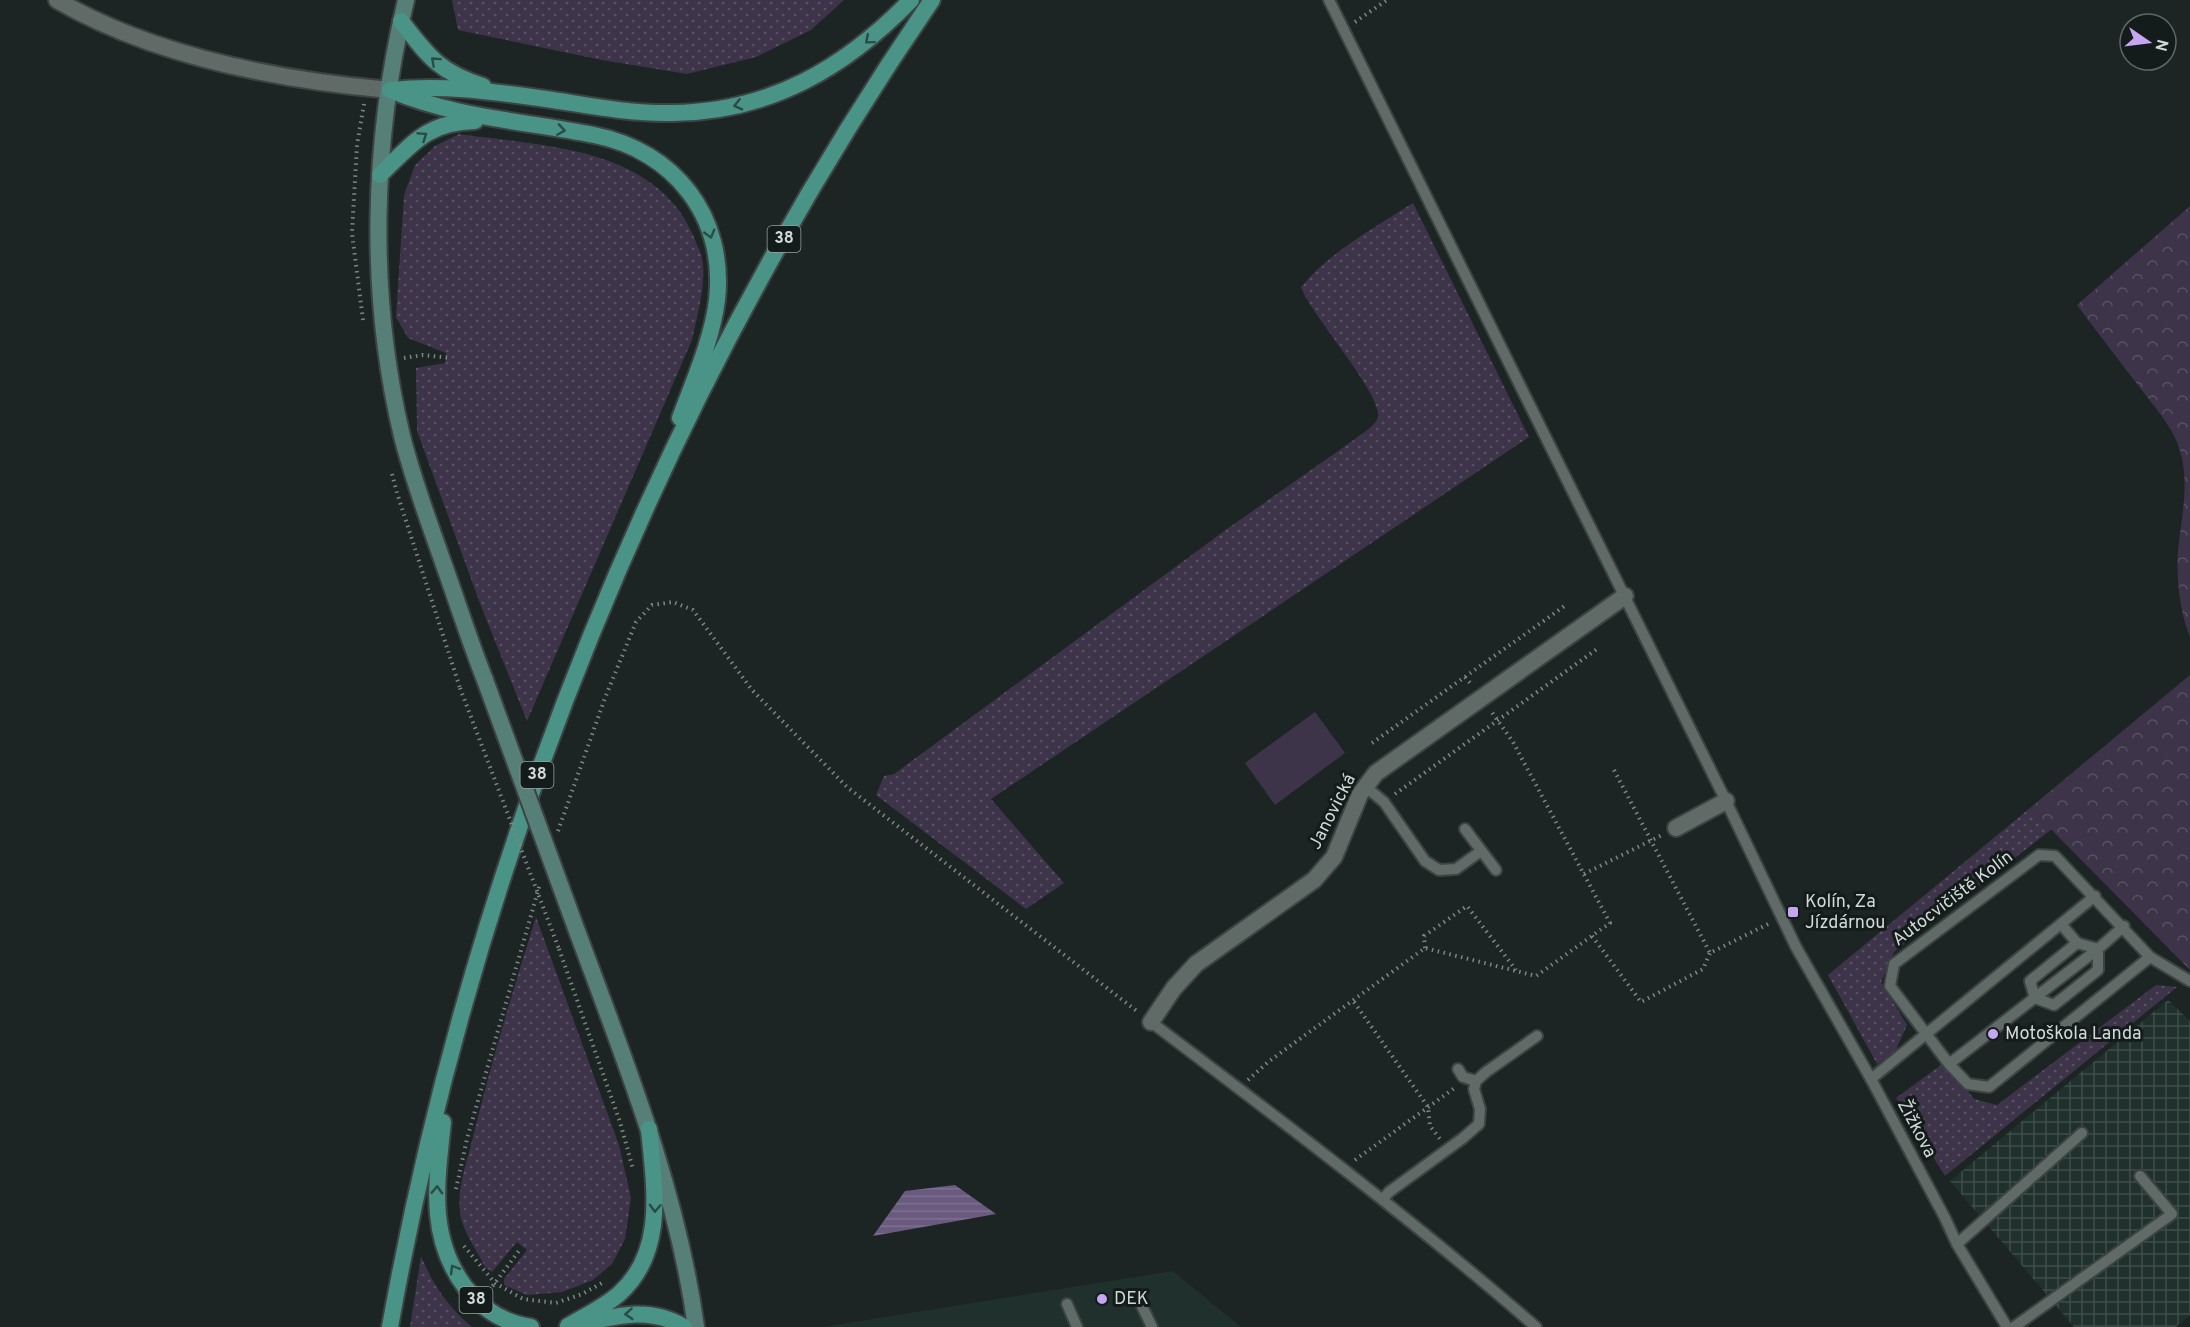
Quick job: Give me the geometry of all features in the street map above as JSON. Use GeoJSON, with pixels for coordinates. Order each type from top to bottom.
{"type":"FeatureCollection","features":[{"type":"Feature","properties":{"kind":"main road"},"geometry":{"type":"LineString","coordinates":[[406,0],[390,90],[380,175],[378,232],[380,291],[402,435],[420,496],[485,680],[649,1129],[684,1250],[696,1327]]}},
{"type":"Feature","properties":{"kind":"main road"},"geometry":{"type":"LineString","coordinates":[[390,90],[423,86],[506,93],[631,111],[671,114],[708,111],[739,105],[794,88],[828,69],[885,27],[911,0]]}},
{"type":"Feature","properties":{"kind":"main road","name":"38"},"geometry":{"type":"LineString","coordinates":[[390,1327],[423,1167],[479,954],[538,773],[604,604],[655,489],[712,372],[776,252],[868,98],[932,0]]}},
{"type":"Feature","properties":{"kind":"main road"},"geometry":{"type":"LineString","coordinates":[[401,21],[423,49],[451,74],[506,93]]}},
{"type":"Feature","properties":{"kind":"main road","name":"38"},"geometry":{"type":"LineString","coordinates":[[390,90],[421,104],[503,121],[596,135],[643,152],[676,176],[703,211],[716,258],[715,310],[705,346],[655,489]]}},
{"type":"Feature","properties":{"kind":"main road"},"geometry":{"type":"LineString","coordinates":[[380,175],[418,138],[433,129],[449,123],[503,121]]}},
{"type":"Feature","properties":{"kind":"main road","name":"38"},"geometry":{"type":"LineString","coordinates":[[447,1071],[438,1174],[440,1238],[448,1260],[461,1282],[479,1303],[500,1318],[531,1327]]}},
{"type":"Feature","properties":{"kind":"main road"},"geometry":{"type":"LineString","coordinates":[[564,1326],[607,1303],[621,1292],[643,1260],[653,1229],[655,1211],[649,1129]]}},
{"type":"Feature","properties":{"kind":"main road"},"geometry":{"type":"LineString","coordinates":[[564,1326],[619,1315],[646,1314],[674,1321],[684,1327]]}},
{"type":"Feature","properties":{"kind":"street"},"geometry":{"type":"LineString","coordinates":[[57,0],[137,39],[178,51],[303,80],[390,90]]}},
{"type":"Feature","properties":{"kind":"street","name":"Janovická"},"geometry":{"type":"LineString","coordinates":[[1151,1022],[1174,988],[1196,964],[1314,880],[1334,857],[1360,794],[1376,772],[1625,596]]}},
{"type":"Feature","properties":{"kind":"street"},"geometry":{"type":"LineString","coordinates":[[1676,828],[1726,801]]}},
{"type":"Feature","properties":{"kind":"lane","name":"Žižkova"},"geometry":{"type":"LineString","coordinates":[[1329,0],[1625,596],[1796,947],[1871,1079],[1946,1218],[1957,1244],[2007,1327]]}},
{"type":"Feature","properties":{"kind":"lane"},"geometry":{"type":"LineString","coordinates":[[1366,787],[1384,802],[1425,861],[1438,870],[1456,869],[1481,851]]}},
{"type":"Feature","properties":{"kind":"lane"},"geometry":{"type":"LineString","coordinates":[[1465,829],[1496,870]]}},
{"type":"Feature","properties":{"kind":"lane","name":"Autocvičiště Kolín"},"geometry":{"type":"LineString","coordinates":[[2150,957],[1989,1087],[1968,1084],[1949,1064],[1890,986],[1894,964],[2039,855],[2055,856],[2124,926],[2150,957],[2190,981]]}},
{"type":"Feature","properties":{"kind":"lane"},"geometry":{"type":"LineString","coordinates":[[1871,1079],[2095,896]]}},
{"type":"Feature","properties":{"kind":"lane"},"geometry":{"type":"LineString","coordinates":[[2061,924],[2076,944],[2098,949]]}},
{"type":"Feature","properties":{"kind":"lane"},"geometry":{"type":"LineString","coordinates":[[1949,1064],[2098,949],[2124,926]]}},
{"type":"Feature","properties":{"kind":"lane"},"geometry":{"type":"LineString","coordinates":[[2035,998],[2030,981],[2076,944]]}},
{"type":"Feature","properties":{"kind":"lane"},"geometry":{"type":"LineString","coordinates":[[2035,998],[2054,1005],[2098,970],[2098,949]]}},
{"type":"Feature","properties":{"kind":"lane"},"geometry":{"type":"LineString","coordinates":[[1151,1022],[1345,1168],[1461,1262],[1536,1327]]}},
{"type":"Feature","properties":{"kind":"lane"},"geometry":{"type":"LineString","coordinates":[[1383,1199],[1389,1192],[1449,1149],[1479,1124],[1480,1109],[1474,1089],[1476,1081],[1486,1071],[1537,1036]]}},
{"type":"Feature","properties":{"kind":"lane"},"geometry":{"type":"LineString","coordinates":[[1461,1073],[1476,1081]]}},
{"type":"Feature","properties":{"kind":"lane"},"geometry":{"type":"LineString","coordinates":[[1957,1244],[2082,1133]]}},
{"type":"Feature","properties":{"kind":"lane"},"geometry":{"type":"LineString","coordinates":[[2014,1327],[2172,1214],[2140,1176]]}},
{"type":"Feature","properties":{"kind":"lane"},"geometry":{"type":"LineString","coordinates":[[1067,1304],[1077,1327]]}},
{"type":"Feature","properties":{"kind":"lane"},"geometry":{"type":"LineString","coordinates":[[1141,1304],[1152,1327]]}},
{"type":"Feature","properties":{"kind":"path"},"geometry":{"type":"LineString","coordinates":[[1344,30],[1387,0]]}},
{"type":"Feature","properties":{"kind":"path"},"geometry":{"type":"LineString","coordinates":[[389,360],[423,355],[452,358]]}},
{"type":"Feature","properties":{"kind":"path"},"geometry":{"type":"LineString","coordinates":[[558,833],[605,698],[636,622],[652,605],[673,602],[693,610],[752,690],[847,787],[1151,1022]]}},
{"type":"Feature","properties":{"kind":"path"},"geometry":{"type":"LineString","coordinates":[[1372,743],[1566,605]]}},
{"type":"Feature","properties":{"kind":"path"},"geometry":{"type":"LineString","coordinates":[[1384,802],[1597,649]]}},
{"type":"Feature","properties":{"kind":"path"},"geometry":{"type":"LineString","coordinates":[[1425,948],[1536,976],[1610,923],[1513,742],[1465,677]]}},
{"type":"Feature","properties":{"kind":"path"},"geometry":{"type":"LineString","coordinates":[[460,688],[559,949],[620,1122],[635,1175]]}},
{"type":"Feature","properties":{"kind":"path"},"geometry":{"type":"LineString","coordinates":[[1614,770],[1710,953]]}},
{"type":"Feature","properties":{"kind":"path"},"geometry":{"type":"LineString","coordinates":[[1584,874],[1676,828]]}},
{"type":"Feature","properties":{"kind":"path"},"geometry":{"type":"LineString","coordinates":[[455,1197],[467,1139],[542,878]]}},
{"type":"Feature","properties":{"kind":"path"},"geometry":{"type":"LineString","coordinates":[[1425,948],[1424,936],[1467,906],[1517,971]]}},
{"type":"Feature","properties":{"kind":"path"},"geometry":{"type":"LineString","coordinates":[[1592,936],[1641,1002],[1703,969],[1710,953],[1782,918]]}},
{"type":"Feature","properties":{"kind":"path"},"geometry":{"type":"LineString","coordinates":[[1239,1088],[1268,1062],[1354,1002],[1425,948]]}},
{"type":"Feature","properties":{"kind":"path"},"geometry":{"type":"LineString","coordinates":[[1354,1002],[1428,1107],[1430,1126],[1449,1149]]}},
{"type":"Feature","properties":{"kind":"path"},"geometry":{"type":"LineString","coordinates":[[1345,1168],[1456,1087],[1461,1073]]}},
{"type":"Feature","properties":{"kind":"path"},"geometry":{"type":"LineString","coordinates":[[461,1241],[495,1283],[524,1299],[556,1303],[582,1294],[611,1278]]}},
{"type":"Feature","properties":{"kind":"path"},"geometry":{"type":"LineString","coordinates":[[479,1303],[521,1248]]}},
{"type":"Feature","properties":{"kind":"shaded area"},"geometry":{"type":"Polygon","coordinates":[[[2168,1000],[2190,1021],[2190,1315],[2176,1327],[2074,1327],[1950,1181],[2168,1000]]]}},
{"type":"Feature","properties":{"kind":"shaded area"},"geometry":{"type":"Polygon","coordinates":[[[955,1185],[996,1214],[873,1236],[905,1191],[955,1185]]]}},
{"type":"Feature","properties":{"kind":"shaded area","name":"DEK"},"geometry":{"type":"Polygon","coordinates":[[[1173,1271],[1241,1327],[822,1327],[1173,1271]]]}},
{"type":"Feature","properties":{"kind":"green space"},"geometry":{"type":"Polygon","coordinates":[[[452,0],[844,0],[811,30],[756,57],[687,74],[602,60],[458,30],[452,0]]]}},
{"type":"Feature","properties":{"kind":"green space"},"geometry":{"type":"Polygon","coordinates":[[[459,134],[560,148],[593,156],[625,168],[653,184],[676,207],[694,237],[703,267],[701,299],[692,340],[527,721],[481,606],[417,431],[416,368],[445,363],[446,353],[408,338],[396,317],[404,195],[415,165],[435,146],[459,134]]]}},
{"type":"Feature","properties":{"kind":"green space"},"geometry":{"type":"Polygon","coordinates":[[[1413,203],[1529,437],[991,799],[1064,883],[1026,909],[876,795],[884,776],[894,774],[1374,424],[1378,417],[1369,391],[1307,300],[1301,287],[1339,251],[1413,203]]]}},
{"type":"Feature","properties":{"kind":"green space"},"geometry":{"type":"Polygon","coordinates":[[[2190,206],[2190,637],[2181,606],[2178,584],[2178,551],[2185,488],[2183,463],[2177,443],[2158,411],[2077,305],[2190,206]]]}},
{"type":"Feature","properties":{"kind":"green space"},"geometry":{"type":"Polygon","coordinates":[[[2190,675],[2190,970],[2030,808],[2190,675]]]}},
{"type":"Feature","properties":{"kind":"green space"},"geometry":{"type":"Polygon","coordinates":[[[1315,712],[1345,753],[1275,805],[1245,763],[1315,712]]]}},
{"type":"Feature","properties":{"kind":"green space"},"geometry":{"type":"Polygon","coordinates":[[[2030,808],[2052,829],[1894,952],[1881,982],[1907,1025],[1894,1054],[1877,1064],[1828,975],[2030,808]]]}},
{"type":"Feature","properties":{"kind":"green space"},"geometry":{"type":"Polygon","coordinates":[[[536,917],[619,1145],[631,1198],[625,1239],[612,1264],[593,1280],[562,1292],[527,1295],[504,1285],[504,1279],[527,1250],[517,1242],[492,1272],[485,1267],[463,1224],[460,1198],[462,1177],[487,1082],[536,917]]]}},
{"type":"Feature","properties":{"kind":"green space"},"geometry":{"type":"Polygon","coordinates":[[[2156,985],[2177,987],[1945,1176],[1896,1098],[1945,1062],[1974,1099],[1997,1105],[2156,985]]]}},
{"type":"Feature","properties":{"kind":"green space"},"geometry":{"type":"Polygon","coordinates":[[[421,1256],[442,1295],[472,1327],[410,1327],[421,1256]]]}},
{"type":"Feature","properties":{"kind":"place","name":"Kolín, Za Jízdárnou"},"geometry":{"type":"Point","coordinates":[1793,912]}},
{"type":"Feature","properties":{"kind":"place","name":"Motoškola Landa"},"geometry":{"type":"Point","coordinates":[1993,1034]}},
{"type":"Feature","properties":{"kind":"place","name":"DEK"},"geometry":{"type":"Point","coordinates":[1102,1299]}}]}
